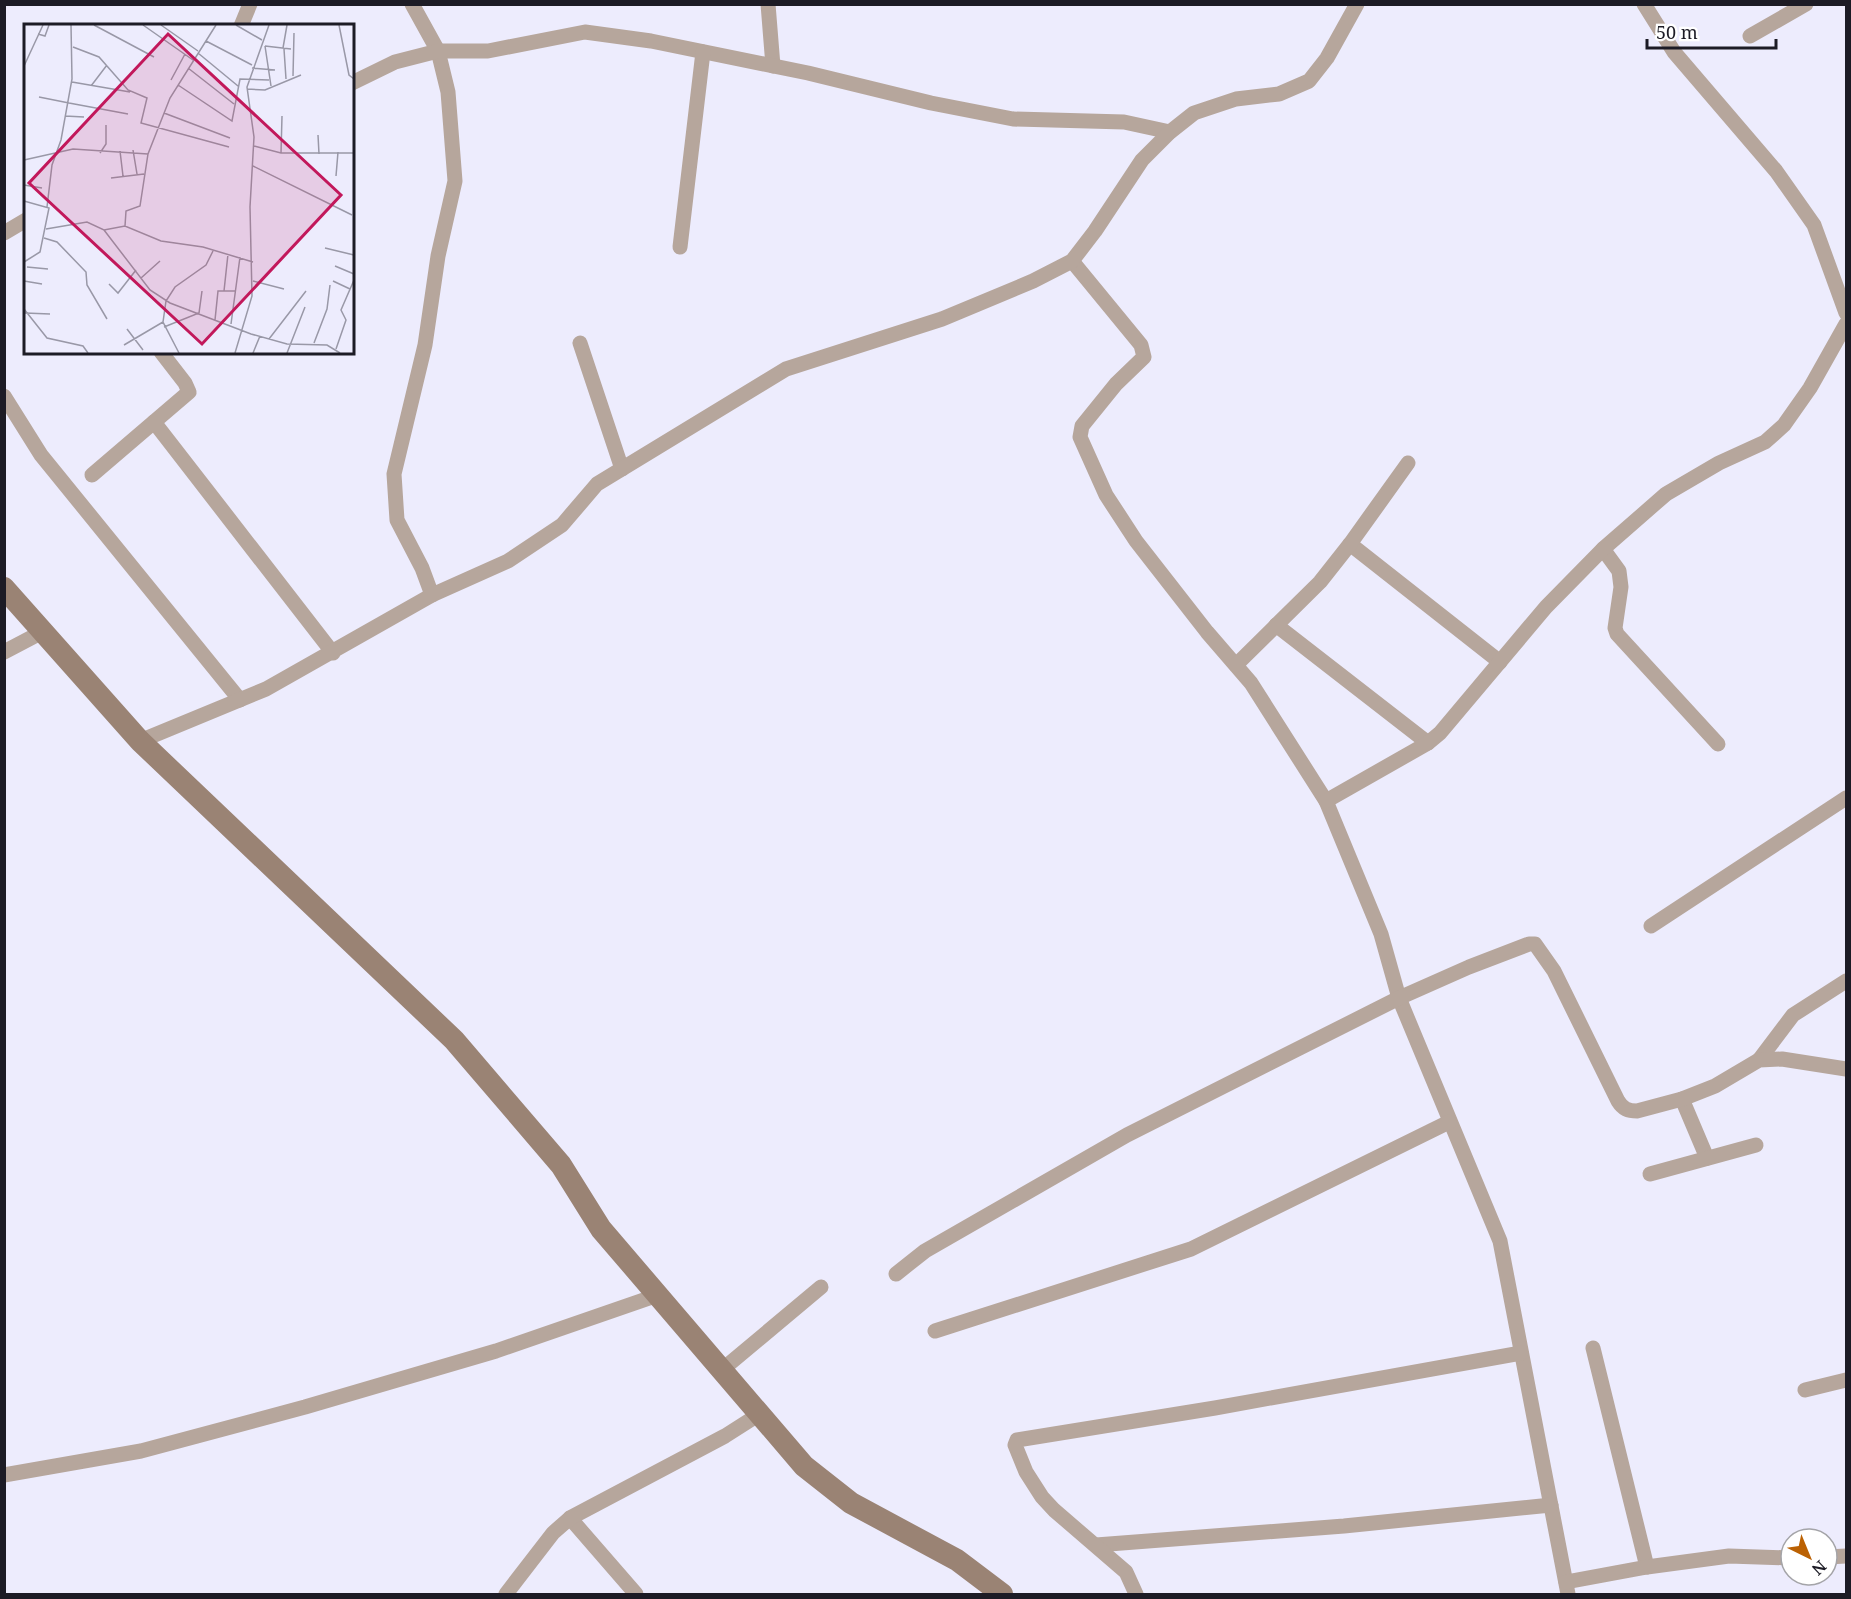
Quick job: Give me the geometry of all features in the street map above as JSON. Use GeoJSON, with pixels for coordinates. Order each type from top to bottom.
{"type":"FeatureCollection","features":[{"type":"Feature","properties":{"kind":"street"},"geometry":{"type":"LineString","coordinates":[[242,24],[250,4]]}},
{"type":"Feature","properties":{"kind":"street"},"geometry":{"type":"LineString","coordinates":[[412,4],[438,51],[448,92],[455,182],[438,256],[425,345],[394,474],[397,520],[422,568],[432,596]]}},
{"type":"Feature","properties":{"kind":"street"},"geometry":{"type":"LineString","coordinates":[[768,4],[773,66]]}},
{"type":"Feature","properties":{"kind":"street"},"geometry":{"type":"LineString","coordinates":[[140,741],[266,689],[432,596],[508,561],[562,525],[597,484],[786,369],[942,319],[1033,281],[1072,261],[1095,231],[1142,160],[1170,132],[1194,113],[1236,99],[1279,94],[1309,81],[1328,58],[1357,4]]}},
{"type":"Feature","properties":{"kind":"street"},"geometry":{"type":"LineString","coordinates":[[1644,4],[1674,52],[1776,171],[1814,225],[1846,313]]}},
{"type":"Feature","properties":{"kind":"street"},"geometry":{"type":"LineString","coordinates":[[1750,36],[1806,4]]}},
{"type":"Feature","properties":{"kind":"street"},"geometry":{"type":"LineString","coordinates":[[354,83],[395,62],[438,51],[488,51],[585,32],[651,41],[773,66],[931,103],[1013,118],[1124,122],[1170,132]]}},
{"type":"Feature","properties":{"kind":"street"},"geometry":{"type":"LineString","coordinates":[[680,247],[703,52]]}},
{"type":"Feature","properties":{"kind":"street"},"geometry":{"type":"LineString","coordinates":[[4,233],[24,221]]}},
{"type":"Feature","properties":{"kind":"street"},"geometry":{"type":"LineString","coordinates":[[1072,261],[1141,345],[1144,357],[1116,384],[1082,426],[1080,437],[1088,457],[1106,495],[1136,541],[1207,632],[1251,682],[1326,801],[1381,934],[1399,998],[1500,1241],[1567,1588],[1647,1567],[1729,1556],[1779,1558]]}},
{"type":"Feature","properties":{"kind":"street"},"geometry":{"type":"LineString","coordinates":[[1326,801],[1428,743],[1440,733],[1546,608],[1603,549],[1666,494],[1719,463],[1765,442],[1784,425],[1810,388],[1846,324]]}},
{"type":"Feature","properties":{"kind":"street"},"geometry":{"type":"LineString","coordinates":[[580,343],[622,469]]}},
{"type":"Feature","properties":{"kind":"street"},"geometry":{"type":"LineString","coordinates":[[92,475],[189,392],[185,383],[163,354]]}},
{"type":"Feature","properties":{"kind":"street"},"geometry":{"type":"LineString","coordinates":[[4,396],[41,455],[240,700]]}},
{"type":"Feature","properties":{"kind":"street"},"geometry":{"type":"LineString","coordinates":[[154,422],[333,652]]}},
{"type":"Feature","properties":{"kind":"street"},"geometry":{"type":"LineString","coordinates":[[1236,665],[1320,582],[1408,463]]}},
{"type":"Feature","properties":{"kind":"street"},"geometry":{"type":"LineString","coordinates":[[1350,544],[1500,662]]}},
{"type":"Feature","properties":{"kind":"street"},"geometry":{"type":"LineString","coordinates":[[1603,549],[1619,571],[1621,586],[1615,628],[1617,634],[1718,744]]}},
{"type":"Feature","properties":{"kind":"street"},"geometry":{"type":"LineString","coordinates":[[4,588],[140,741],[454,1040],[561,1165],[601,1229],[761,1413],[804,1466],[850,1503],[957,1560],[1002,1594]]}},
{"type":"Feature","properties":{"kind":"street"},"geometry":{"type":"LineString","coordinates":[[1275,625],[1428,743]]}},
{"type":"Feature","properties":{"kind":"street"},"geometry":{"type":"LineString","coordinates":[[4,652],[44,631]]}},
{"type":"Feature","properties":{"kind":"street"},"geometry":{"type":"LineString","coordinates":[[1651,926],[1846,798]]}},
{"type":"Feature","properties":{"kind":"street"},"geometry":{"type":"LineString","coordinates":[[896,1274],[925,1251],[1127,1135],[1399,998],[1469,967],[1530,944],[1535,944],[1554,971],[1622,1108],[1637,1110],[1682,1099],[1715,1086],[1759,1060],[1793,1015],[1846,981]]}},
{"type":"Feature","properties":{"kind":"street"},"geometry":{"type":"LineString","coordinates":[[1759,1060],[1782,1059],[1846,1069]]}},
{"type":"Feature","properties":{"kind":"street"},"geometry":{"type":"LineString","coordinates":[[1682,1099],[1707,1158]]}},
{"type":"Feature","properties":{"kind":"street"},"geometry":{"type":"LineString","coordinates":[[935,1331],[1191,1249],[1449,1122]]}},
{"type":"Feature","properties":{"kind":"street"},"geometry":{"type":"LineString","coordinates":[[1650,1174],[1756,1145]]}},
{"type":"Feature","properties":{"kind":"street"},"geometry":{"type":"LineString","coordinates":[[723,1369],[820,1287]]}},
{"type":"Feature","properties":{"kind":"street"},"geometry":{"type":"LineString","coordinates":[[4,1475],[141,1451],[305,1407],[496,1351],[658,1294]]}},
{"type":"Feature","properties":{"kind":"street"},"geometry":{"type":"LineString","coordinates":[[1593,1347],[1647,1567]]}},
{"type":"Feature","properties":{"kind":"street"},"geometry":{"type":"LineString","coordinates":[[1136,1594],[1126,1572],[1042,1497],[1020,1460],[1015,1445],[1017,1440],[1215,1408],[1521,1353]]}},
{"type":"Feature","properties":{"kind":"street"},"geometry":{"type":"LineString","coordinates":[[1805,1390],[1846,1380]]}},
{"type":"Feature","properties":{"kind":"street"},"geometry":{"type":"LineString","coordinates":[[506,1594],[553,1533],[570,1518],[724,1436],[761,1413]]}},
{"type":"Feature","properties":{"kind":"street"},"geometry":{"type":"LineString","coordinates":[[1096,1545],[1344,1526],[1551,1505]]}},
{"type":"Feature","properties":{"kind":"street"},"geometry":{"type":"LineString","coordinates":[[570,1518],[636,1594]]}}]}
